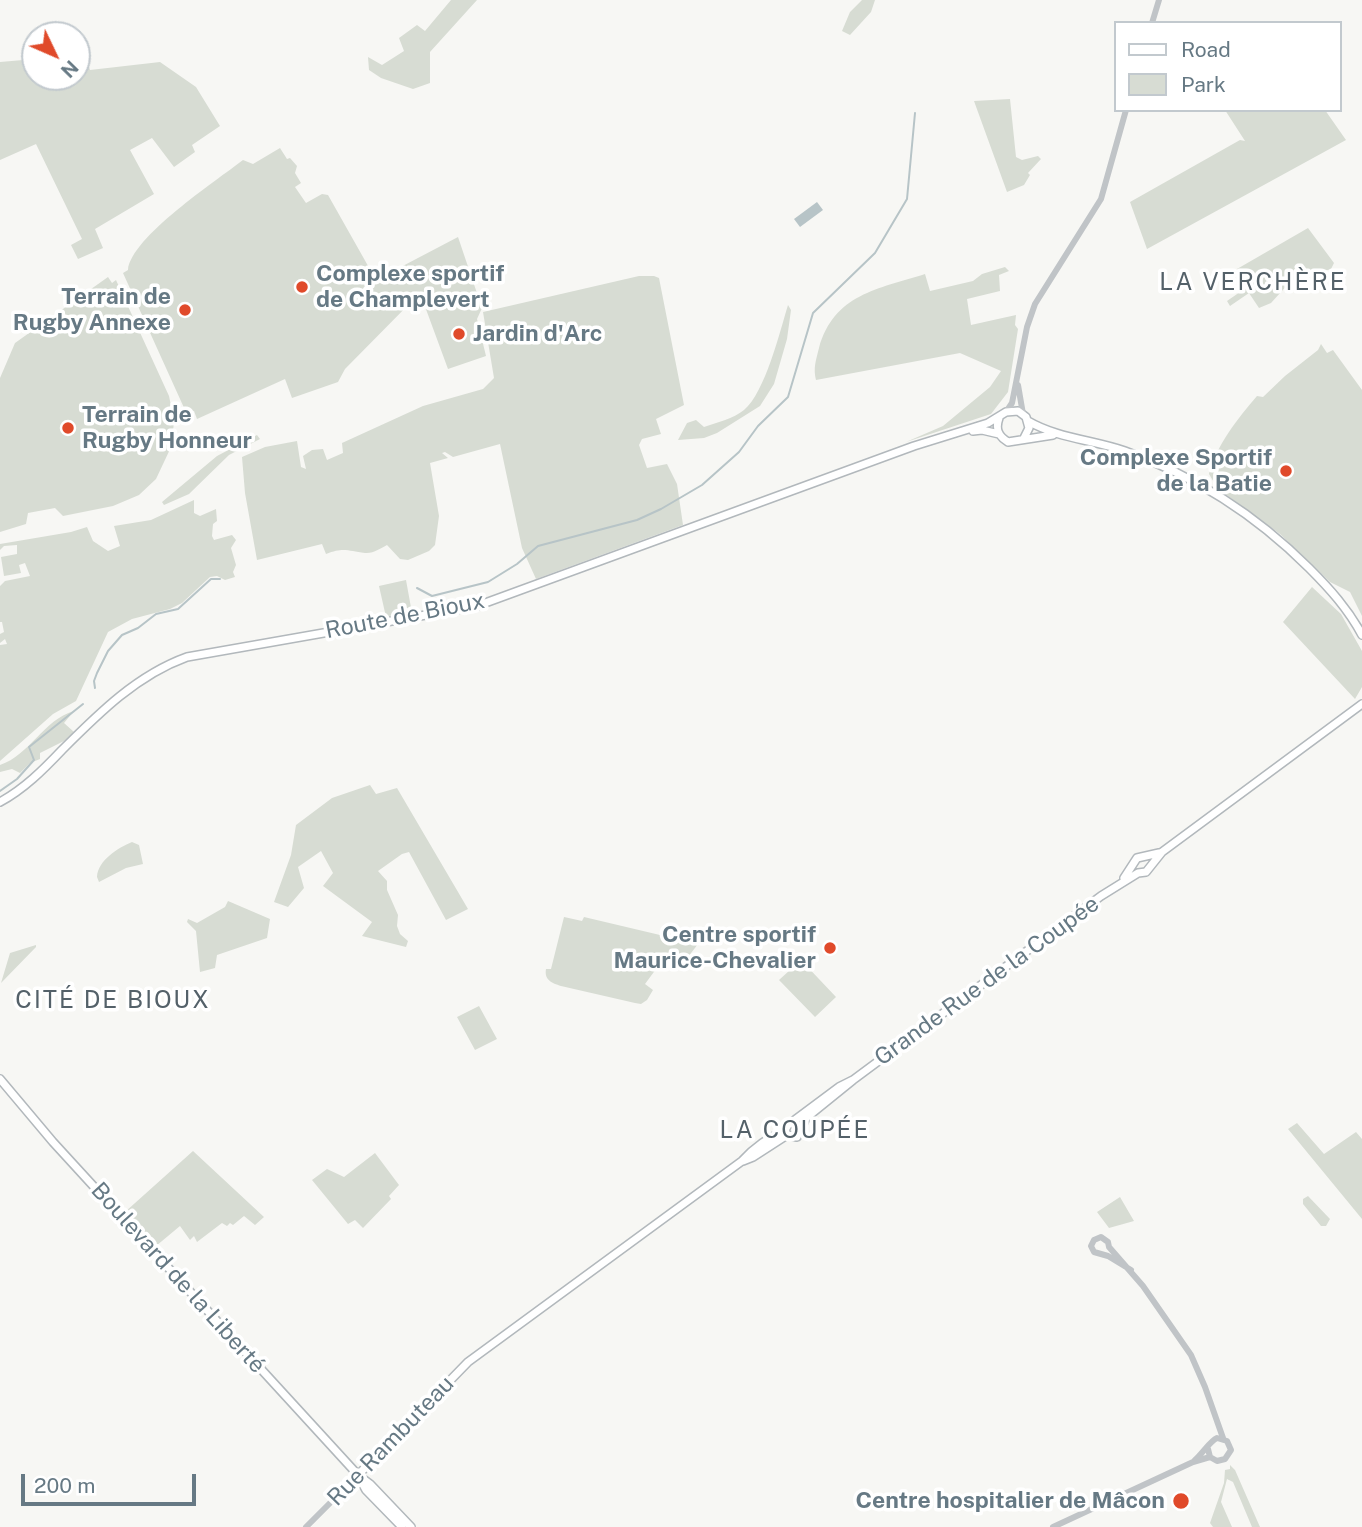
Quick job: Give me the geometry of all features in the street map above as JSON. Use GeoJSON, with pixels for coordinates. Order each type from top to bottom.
{"type":"FeatureCollection","features":[{"type":"Feature","properties":{"kind":"main road"},"geometry":{"type":"LineString","coordinates":[[1060,435],[1024,438],[1013,443],[1002,439],[997,425],[999,418],[1006,412],[1018,411],[1040,428],[1141,457],[1215,492],[1262,524],[1298,557],[1339,599],[1362,635]]}},
{"type":"Feature","properties":{"kind":"main road"},"geometry":{"type":"LineString","coordinates":[[1024,438],[1029,428],[1026,417]]}},
{"type":"Feature","properties":{"kind":"main road","name":"Route de Bioux"},"geometry":{"type":"LineString","coordinates":[[0,802],[31,781],[125,692],[172,663],[229,648],[477,606],[901,450],[999,418]]}},
{"type":"Feature","properties":{"kind":"main road","name":"Route de Bioux"},"geometry":{"type":"LineString","coordinates":[[961,432],[982,430],[999,434]]}},
{"type":"Feature","properties":{"kind":"main road"},"geometry":{"type":"LineString","coordinates":[[1162,852],[1137,858],[1135,870],[1146,872],[1162,852],[1362,704]]}},
{"type":"Feature","properties":{"kind":"main road"},"geometry":{"type":"LineString","coordinates":[[1144,858],[1149,866]]}},
{"type":"Feature","properties":{"kind":"main road","name":"Grande Rue de la Coupée"},"geometry":{"type":"LineString","coordinates":[[798,1125],[853,1080],[1135,870]]}},
{"type":"Feature","properties":{"kind":"main road","name":"Boulevard de la Liberté"},"geometry":{"type":"LineString","coordinates":[[0,1079],[53,1142],[368,1487]]}},
{"type":"Feature","properties":{"kind":"main road"},"geometry":{"type":"LineString","coordinates":[[788,1125],[798,1125],[801,1132],[797,1137],[791,1138],[786,1133],[788,1125]]}},
{"type":"Feature","properties":{"kind":"main road","name":"Rue Rambuteau"},"geometry":{"type":"LineString","coordinates":[[358,1475],[477,1355],[742,1161],[752,1150],[773,1136],[786,1133]]}},
{"type":"Feature","properties":{"kind":"main road"},"geometry":{"type":"LineString","coordinates":[[370,1463],[368,1487],[402,1527]]}},
{"type":"Feature","properties":{"kind":"main road"},"geometry":{"type":"LineString","coordinates":[[368,1487],[411,1527]]}},
{"type":"Feature","properties":{"kind":"street"},"geometry":{"type":"LineString","coordinates":[[1153,21],[1158,0]]}},
{"type":"Feature","properties":{"kind":"street"},"geometry":{"type":"LineString","coordinates":[[1006,412],[1012,403],[1023,346],[1035,304],[1101,199],[1125,112]]}},
{"type":"Feature","properties":{"kind":"street"},"geometry":{"type":"LineString","coordinates":[[1017,382],[1026,417]]}},
{"type":"Feature","properties":{"kind":"street"},"geometry":{"type":"LineString","coordinates":[[1131,1270],[1104,1254],[1096,1254],[1092,1250],[1094,1240],[1104,1238],[1131,1270],[1191,1356],[1218,1425],[1220,1438],[1231,1447],[1228,1457],[1221,1461],[1209,1453]]}},
{"type":"Feature","properties":{"kind":"street"},"geometry":{"type":"LineString","coordinates":[[1104,1254],[1109,1247]]}},
{"type":"Feature","properties":{"kind":"street"},"geometry":{"type":"LineString","coordinates":[[1209,1453],[1210,1442],[1220,1438]]}},
{"type":"Feature","properties":{"kind":"street"},"geometry":{"type":"LineString","coordinates":[[1053,1527],[1209,1453]]}},
{"type":"Feature","properties":{"kind":"street","name":"Rue Rambuteau"},"geometry":{"type":"LineString","coordinates":[[306,1527],[358,1475]]}},
{"type":"Feature","properties":{"kind":"street"},"geometry":{"type":"LineString","coordinates":[[345,1488],[368,1487]]}},
{"type":"Feature","properties":{"kind":"green space"},"geometry":{"type":"Polygon","coordinates":[[[451,0],[477,0],[430,52],[430,83],[413,89],[381,78],[369,70],[368,57],[382,65],[404,51],[399,38],[417,25],[425,31],[451,0]]]}},
{"type":"Feature","properties":{"kind":"green space"},"geometry":{"type":"Polygon","coordinates":[[[862,0],[875,0],[871,12],[850,35],[842,31],[850,12],[862,0]]]}},
{"type":"Feature","properties":{"kind":"green space"},"geometry":{"type":"Polygon","coordinates":[[[21,60],[21,91],[91,91],[91,70],[160,62],[196,87],[220,126],[192,145],[195,152],[174,167],[152,138],[130,150],[154,194],[95,229],[103,248],[78,259],[71,245],[82,239],[36,144],[0,160],[0,62],[21,60]]]}},
{"type":"Feature","properties":{"kind":"green space"},"geometry":{"type":"Polygon","coordinates":[[[1010,99],[1016,157],[1022,160],[1038,156],[1041,159],[1028,173],[1030,175],[1024,185],[1007,192],[974,101],[1010,99]]]}},
{"type":"Feature","properties":{"kind":"green space"},"geometry":{"type":"Polygon","coordinates":[[[1226,112],[1326,112],[1346,140],[1147,249],[1130,202],[1240,140],[1245,141],[1226,112]]]}},
{"type":"Feature","properties":{"kind":"green space","name":"Complexe sportif de Champlevert"},"geometry":{"type":"Polygon","coordinates":[[[280,148],[287,159],[290,158],[297,166],[295,173],[301,183],[295,187],[306,203],[322,194],[328,195],[376,280],[458,237],[482,308],[477,319],[486,356],[448,369],[420,293],[345,369],[338,382],[292,398],[285,379],[197,419],[194,411],[185,410],[123,273],[128,270],[143,242],[176,210],[243,160],[253,164],[280,148]]]}},
{"type":"Feature","properties":{"kind":"green space"},"geometry":{"type":"Polygon","coordinates":[[[1308,228],[1334,263],[1331,269],[1291,281],[1271,303],[1259,308],[1249,293],[1230,306],[1227,301],[1240,292],[1244,278],[1237,269],[1308,228]]]}},
{"type":"Feature","properties":{"kind":"green space"},"geometry":{"type":"Polygon","coordinates":[[[1005,267],[1009,271],[999,275],[1000,291],[967,299],[971,325],[1016,315],[1015,325],[1018,329],[1008,392],[991,414],[906,442],[943,426],[990,387],[1001,371],[960,353],[816,380],[816,360],[826,330],[835,316],[860,296],[925,274],[930,291],[973,281],[982,274],[1005,267]]]}},
{"type":"Feature","properties":{"kind":"green space"},"geometry":{"type":"Polygon","coordinates":[[[639,276],[659,278],[684,405],[656,419],[661,434],[642,439],[639,445],[647,468],[667,464],[677,484],[683,525],[536,579],[522,548],[500,444],[453,457],[445,452],[442,453],[448,458],[430,463],[439,516],[435,545],[429,551],[408,560],[400,559],[387,545],[368,553],[342,550],[326,554],[322,544],[257,560],[245,493],[242,457],[265,447],[297,441],[301,467],[306,469],[303,456],[312,450],[323,449],[327,460],[343,453],[342,443],[423,406],[483,389],[494,378],[483,312],[639,276]]]}},
{"type":"Feature","properties":{"kind":"green space"},"geometry":{"type":"Polygon","coordinates":[[[108,277],[112,283],[116,280],[169,396],[174,420],[172,445],[156,479],[139,495],[113,506],[63,516],[55,508],[28,513],[26,524],[0,532],[0,378],[15,343],[108,277]]]}},
{"type":"Feature","properties":{"kind":"green space"},"geometry":{"type":"Polygon","coordinates":[[[788,305],[791,310],[787,339],[774,384],[760,406],[717,433],[704,438],[678,440],[687,423],[696,420],[704,427],[720,422],[740,413],[752,402],[771,361],[788,305]]]}},
{"type":"Feature","properties":{"kind":"green space","name":"Complexe Sportif de la Batie"},"geometry":{"type":"Polygon","coordinates":[[[1321,344],[1327,353],[1333,350],[1362,390],[1362,616],[1350,592],[1330,582],[1280,534],[1218,489],[1209,474],[1222,443],[1257,396],[1263,397],[1318,350],[1321,344]]]}},
{"type":"Feature","properties":{"kind":"green space"},"geometry":{"type":"Polygon","coordinates":[[[257,435],[260,439],[229,455],[189,494],[164,505],[162,502],[217,456],[257,435]]]}},
{"type":"Feature","properties":{"kind":"green space"},"geometry":{"type":"Polygon","coordinates":[[[194,500],[194,513],[200,516],[216,509],[217,521],[213,524],[212,536],[214,540],[232,535],[236,540],[231,548],[236,565],[233,572],[235,577],[225,580],[217,576],[210,577],[182,603],[132,619],[108,632],[76,701],[53,714],[0,761],[0,645],[7,644],[5,639],[0,643],[0,634],[4,632],[0,622],[0,586],[5,581],[30,576],[25,563],[19,565],[21,573],[4,576],[1,557],[17,554],[17,545],[4,546],[0,550],[0,544],[87,527],[93,541],[108,551],[120,546],[114,526],[151,520],[194,500]]]}},
{"type":"Feature","properties":{"kind":"green space"},"geometry":{"type":"Polygon","coordinates":[[[406,580],[412,613],[386,617],[379,586],[406,580]]]}},
{"type":"Feature","properties":{"kind":"green space"},"geometry":{"type":"Polygon","coordinates":[[[1312,587],[1341,614],[1362,651],[1362,687],[1355,699],[1283,622],[1312,587]]]}},
{"type":"Feature","properties":{"kind":"green space"},"geometry":{"type":"Polygon","coordinates":[[[74,711],[64,723],[74,732],[64,741],[40,753],[40,759],[30,763],[20,773],[12,769],[0,772],[0,765],[20,754],[63,715],[74,711]]]}},
{"type":"Feature","properties":{"kind":"green space"},"geometry":{"type":"Polygon","coordinates":[[[370,785],[376,794],[397,788],[468,909],[446,920],[409,852],[402,854],[378,871],[387,881],[387,890],[398,915],[397,926],[400,934],[408,941],[406,947],[362,936],[372,922],[323,886],[333,873],[321,851],[298,867],[304,888],[288,907],[274,902],[291,855],[296,825],[332,798],[370,785]]]}},
{"type":"Feature","properties":{"kind":"green space"},"geometry":{"type":"Polygon","coordinates":[[[132,842],[139,845],[143,864],[126,868],[99,882],[98,871],[105,860],[132,842]]]}},
{"type":"Feature","properties":{"kind":"green space"},"geometry":{"type":"Polygon","coordinates":[[[228,901],[270,919],[267,938],[217,955],[215,968],[200,972],[196,931],[187,922],[188,919],[197,923],[225,907],[228,901]]]}},
{"type":"Feature","properties":{"kind":"green space"},"geometry":{"type":"Polygon","coordinates":[[[564,917],[582,921],[584,917],[698,944],[678,970],[662,961],[645,984],[653,990],[647,1000],[641,1004],[635,1003],[561,986],[547,978],[546,969],[551,969],[564,917]]]}},
{"type":"Feature","properties":{"kind":"green space"},"geometry":{"type":"Polygon","coordinates":[[[36,947],[1,983],[10,953],[36,947]]]}},
{"type":"Feature","properties":{"kind":"green space"},"geometry":{"type":"Polygon","coordinates":[[[801,960],[836,997],[815,1017],[779,980],[801,960]]]}},
{"type":"Feature","properties":{"kind":"green space"},"geometry":{"type":"Polygon","coordinates":[[[479,1006],[497,1039],[475,1050],[457,1017],[479,1006]]]}},
{"type":"Feature","properties":{"kind":"green space"},"geometry":{"type":"Polygon","coordinates":[[[1297,1123],[1324,1154],[1356,1132],[1362,1139],[1362,1219],[1288,1129],[1297,1123]]]}},
{"type":"Feature","properties":{"kind":"green space"},"geometry":{"type":"Polygon","coordinates":[[[193,1151],[264,1217],[255,1225],[244,1216],[233,1225],[222,1223],[197,1242],[194,1236],[190,1240],[180,1226],[156,1246],[125,1212],[193,1151]]]}},
{"type":"Feature","properties":{"kind":"green space"},"geometry":{"type":"Polygon","coordinates":[[[375,1153],[399,1185],[389,1196],[391,1199],[363,1228],[355,1220],[348,1224],[312,1180],[327,1169],[344,1177],[375,1153]]]}},
{"type":"Feature","properties":{"kind":"green space"},"geometry":{"type":"Polygon","coordinates":[[[1308,1196],[1330,1219],[1326,1226],[1321,1226],[1303,1204],[1303,1199],[1308,1196]]]}},
{"type":"Feature","properties":{"kind":"green space"},"geometry":{"type":"Polygon","coordinates":[[[1120,1197],[1134,1221],[1109,1228],[1097,1212],[1120,1197]]]}},
{"type":"Feature","properties":{"kind":"green space"},"geometry":{"type":"Polygon","coordinates":[[[1230,1465],[1235,1470],[1260,1527],[1252,1527],[1233,1482],[1227,1479],[1221,1502],[1232,1527],[1213,1527],[1210,1523],[1224,1483],[1225,1470],[1230,1469],[1230,1465]]]}},
{"type":"Feature","properties":{"kind":"shaded area"},"geometry":{"type":"Polygon","coordinates":[[[817,202],[823,210],[800,227],[794,219],[817,202]]]}},
{"type":"Feature","properties":{"kind":"waterway"},"geometry":{"type":"LineString","coordinates":[[417,588],[432,596],[488,582],[517,564],[538,546],[637,520],[702,485],[739,452],[758,426],[788,397],[813,313],[875,253],[907,199],[915,113]]}},
{"type":"Feature","properties":{"kind":"waterway"},"geometry":{"type":"LineString","coordinates":[[95,688],[94,681],[108,651],[122,635],[138,628],[156,614],[178,609],[211,579],[220,579]]}},
{"type":"Feature","properties":{"kind":"waterway"},"geometry":{"type":"LineString","coordinates":[[0,791],[17,779],[34,760],[29,747],[83,704]]}},
{"type":"Feature","properties":{"kind":"place","name":"Complexe sportif de Champlevert"},"geometry":{"type":"Point","coordinates":[302,287]}},
{"type":"Feature","properties":{"kind":"place","name":"Terrain de Rugby Annexe"},"geometry":{"type":"Point","coordinates":[185,310]}},
{"type":"Feature","properties":{"kind":"place","name":"Jardin d'Arc"},"geometry":{"type":"Point","coordinates":[459,334]}},
{"type":"Feature","properties":{"kind":"place","name":"Terrain de Rugby Honneur"},"geometry":{"type":"Point","coordinates":[68,428]}},
{"type":"Feature","properties":{"kind":"place","name":"Complexe Sportif de la Batie"},"geometry":{"type":"Point","coordinates":[1286,471]}},
{"type":"Feature","properties":{"kind":"place","name":"Centre sportif Maurice-Chevalier"},"geometry":{"type":"Point","coordinates":[830,948]}},
{"type":"Feature","properties":{"kind":"place","name":"Centre hospitalier de Mâcon"},"geometry":{"type":"Point","coordinates":[1181,1501]}},
{"type":"Feature","properties":{"kind":"district","name":"LA VERCHÈRE"},"geometry":{"type":"Point","coordinates":[1253,283]}},
{"type":"Feature","properties":{"kind":"district","name":"CITÉ DE BIOUX"},"geometry":{"type":"Point","coordinates":[113,1001]}},
{"type":"Feature","properties":{"kind":"district","name":"LA COUPÉE"},"geometry":{"type":"Point","coordinates":[795,1131]}}]}
